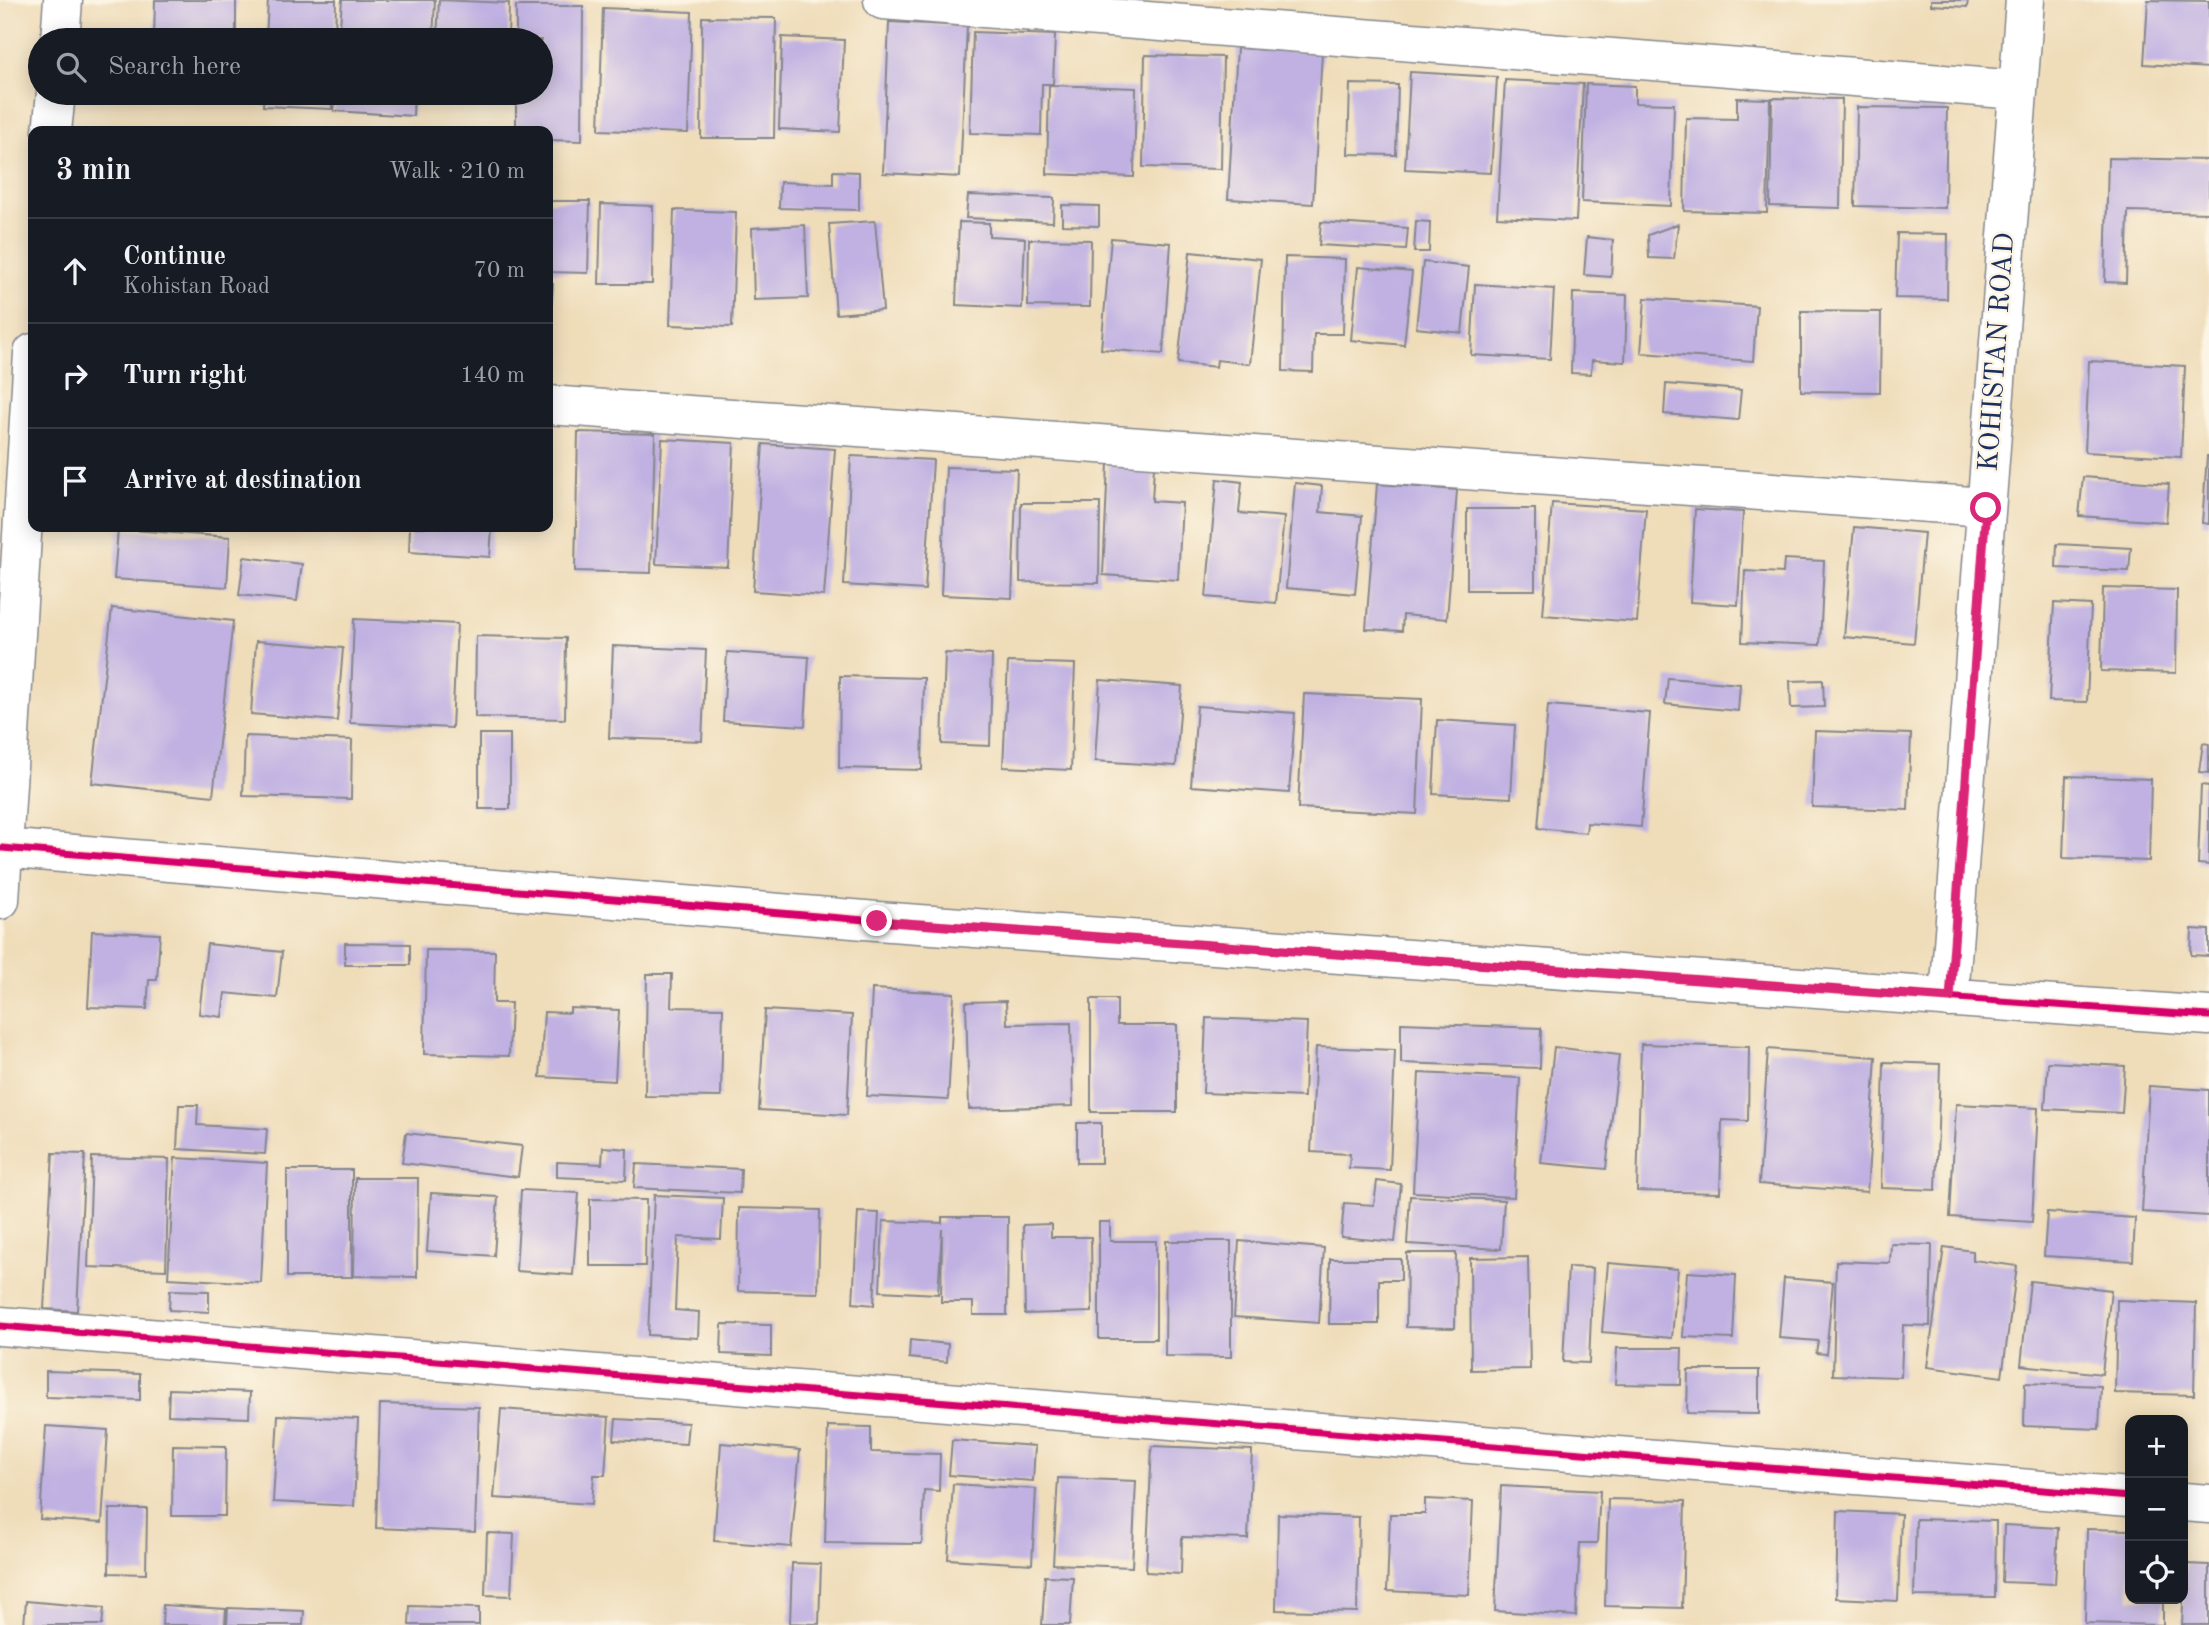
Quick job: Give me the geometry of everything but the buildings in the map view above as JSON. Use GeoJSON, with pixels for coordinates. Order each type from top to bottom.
{"type":"FeatureCollection","features":[{"type":"Feature","properties":{"kind":"street"},"geometry":{"type":"LineString","coordinates":[[61,28],[64,0]]}},
{"type":"Feature","properties":{"kind":"street"},"geometry":{"type":"LineString","coordinates":[[883,0],[2018,90]]}},
{"type":"Feature","properties":{"kind":"street","name":"KOHISTAN ROAD"},"geometry":{"type":"LineString","coordinates":[[1950,998],[2025,0]]}},
{"type":"Feature","properties":{"kind":"street"},"geometry":{"type":"LineString","coordinates":[[52,126],[54,105]]}},
{"type":"Feature","properties":{"kind":"street"},"geometry":{"type":"LineString","coordinates":[[553,405],[1986,508]]}},
{"type":"Feature","properties":{"kind":"street"},"geometry":{"type":"LineString","coordinates":[[0,900],[28,441]]}},
{"type":"Feature","properties":{"kind":"street"},"geometry":{"type":"LineString","coordinates":[[2,848],[877,921],[2209,1016]]}},
{"type":"Feature","properties":{"kind":"street"},"geometry":{"type":"LineString","coordinates":[[0,1326],[2125,1497]]}},
{"type":"Feature","properties":{"kind":"street"},"geometry":{"type":"LineString","coordinates":[[2188,1502],[2209,1504]]}},
{"type":"Feature","properties":{"kind":"cycle path"},"geometry":{"type":"LineString","coordinates":[[2,848],[877,921],[2209,1016]]}},
{"type":"Feature","properties":{"kind":"cycle path"},"geometry":{"type":"LineString","coordinates":[[0,1326],[2125,1497]]}},
{"type":"Feature","properties":{"kind":"route"},"geometry":{"type":"LineString","coordinates":[[877,921],[1950,998],[1986,508]]}}]}
